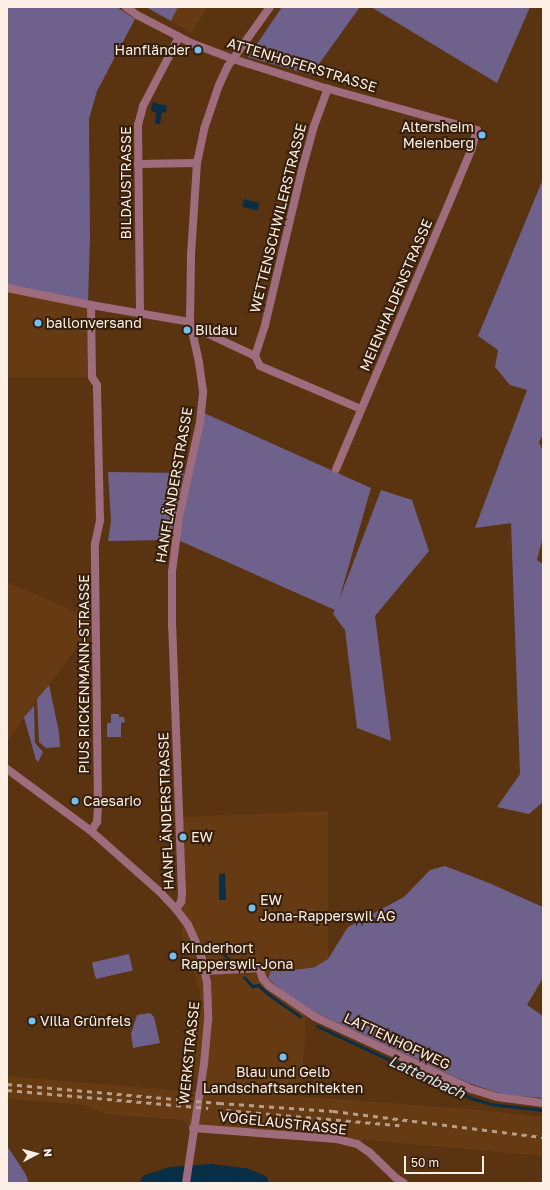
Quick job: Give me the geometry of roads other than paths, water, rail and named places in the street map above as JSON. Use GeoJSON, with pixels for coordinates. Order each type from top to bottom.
{"type":"FeatureCollection","features":[{"type":"Feature","properties":{"kind":"street","name":"ATTENHOFERSTRASSE"},"geometry":{"type":"LineString","coordinates":[[126,7],[137,15],[190,43],[233,59],[328,88],[477,130]]}},
{"type":"Feature","properties":{"kind":"street","name":"HANFLÄNDERSTRASSE"},"geometry":{"type":"LineString","coordinates":[[176,909],[181,902],[182,894],[172,572],[179,517],[200,422],[203,391],[202,374],[190,322],[190,255],[197,163],[207,117],[219,85],[233,59],[270,7]]}},
{"type":"Feature","properties":{"kind":"street","name":"BILDAUSTRASSE"},"geometry":{"type":"LineString","coordinates":[[140,314],[138,125],[143,106],[179,36]]}},
{"type":"Feature","properties":{"kind":"street","name":"WETTENSCHWILERSTRASSE"},"geometry":{"type":"LineString","coordinates":[[255,356],[265,324],[303,166],[314,126],[328,88]]}},
{"type":"Feature","properties":{"kind":"street","name":"MEIENHALDENSTRASSE"},"geometry":{"type":"LineString","coordinates":[[336,469],[472,148],[477,130]]}},
{"type":"Feature","properties":{"kind":"street"},"geometry":{"type":"LineString","coordinates":[[138,164],[197,163]]}},
{"type":"Feature","properties":{"kind":"street"},"geometry":{"type":"LineString","coordinates":[[7,288],[91,306],[190,322]]}},
{"type":"Feature","properties":{"kind":"street","name":"PIUS RICKENMANN-STRASSE"},"geometry":{"type":"LineString","coordinates":[[91,306],[92,377],[97,385],[100,513],[96,540],[98,806],[97,822],[91,831]]}},
{"type":"Feature","properties":{"kind":"street"},"geometry":{"type":"LineString","coordinates":[[192,331],[206,334],[255,356],[260,366],[361,409]]}},
{"type":"Feature","properties":{"kind":"street","name":"WERKSTRASSE"},"geometry":{"type":"LineString","coordinates":[[7,769],[91,831],[160,892],[176,909],[190,929],[205,971],[208,994],[207,1036],[186,1183]]}},
{"type":"Feature","properties":{"kind":"street","name":"LATTENHOFWEG"},"geometry":{"type":"LineString","coordinates":[[205,971],[259,968],[263,979],[269,986],[315,1017],[471,1089],[497,1097],[543,1103]]}},
{"type":"Feature","properties":{"kind":"street","name":"VOGELAUSTRASSE"},"geometry":{"type":"LineString","coordinates":[[193,1128],[337,1140],[357,1144],[369,1152],[396,1178],[404,1183]]}},
{"type":"Feature","properties":{"kind":"water"},"geometry":{"type":"Polygon","coordinates":[[[152,102],[167,106],[166,113],[162,112],[160,124],[155,124],[156,112],[151,111],[152,102]]]}},
{"type":"Feature","properties":{"kind":"water"},"geometry":{"type":"Polygon","coordinates":[[[244,199],[260,203],[258,211],[242,207],[244,199]]]}},
{"type":"Feature","properties":{"kind":"water"},"geometry":{"type":"Polygon","coordinates":[[[225,873],[226,900],[219,900],[219,874],[225,873]]]}},
{"type":"Feature","properties":{"kind":"waterway"},"geometry":{"type":"LineString","coordinates":[[223,954],[229,959]]}},
{"type":"Feature","properties":{"kind":"waterway"},"geometry":{"type":"LineString","coordinates":[[244,977],[252,986],[258,985],[268,994],[300,1016]]}},
{"type":"Feature","properties":{"kind":"waterway","name":"Lattenbach"},"geometry":{"type":"LineString","coordinates":[[317,1026],[471,1098],[491,1104],[543,1110]]}},
{"type":"Feature","properties":{"kind":"waterway"},"geometry":{"type":"LineString","coordinates":[[149,1183],[170,1176],[210,1173],[244,1177],[259,1183]]}},
{"type":"Feature","properties":{"kind":"railway"},"geometry":{"type":"LineString","coordinates":[[7,1084],[219,1103],[333,1111],[543,1137]]}},
{"type":"Feature","properties":{"kind":"railway"},"geometry":{"type":"LineString","coordinates":[[7,1090],[208,1108]]}},
{"type":"Feature","properties":{"kind":"railway"},"geometry":{"type":"LineString","coordinates":[[226,1110],[399,1125]]}},
{"type":"Feature","properties":{"kind":"place","name":"Hanfländer"},"geometry":{"type":"Point","coordinates":[198,50]}},
{"type":"Feature","properties":{"kind":"place","name":"Altersheim Meienberg"},"geometry":{"type":"Point","coordinates":[482,135]}},
{"type":"Feature","properties":{"kind":"place","name":"ballonversand"},"geometry":{"type":"Point","coordinates":[38,323]}},
{"type":"Feature","properties":{"kind":"place","name":"Bildau"},"geometry":{"type":"Point","coordinates":[187,330]}},
{"type":"Feature","properties":{"kind":"place","name":"Caesario"},"geometry":{"type":"Point","coordinates":[75,801]}},
{"type":"Feature","properties":{"kind":"place","name":"EW"},"geometry":{"type":"Point","coordinates":[183,837]}},
{"type":"Feature","properties":{"kind":"place","name":"EW Jona-Rapperswil AG"},"geometry":{"type":"Point","coordinates":[252,908]}},
{"type":"Feature","properties":{"kind":"place","name":"Kinderhort Rapperswil-Jona"},"geometry":{"type":"Point","coordinates":[173,956]}},
{"type":"Feature","properties":{"kind":"place","name":"Villa Grünfels"},"geometry":{"type":"Point","coordinates":[32,1021]}},
{"type":"Feature","properties":{"kind":"place","name":"Blau und Gelb Landschaftsarchitekten"},"geometry":{"type":"Point","coordinates":[283,1057]}}]}
